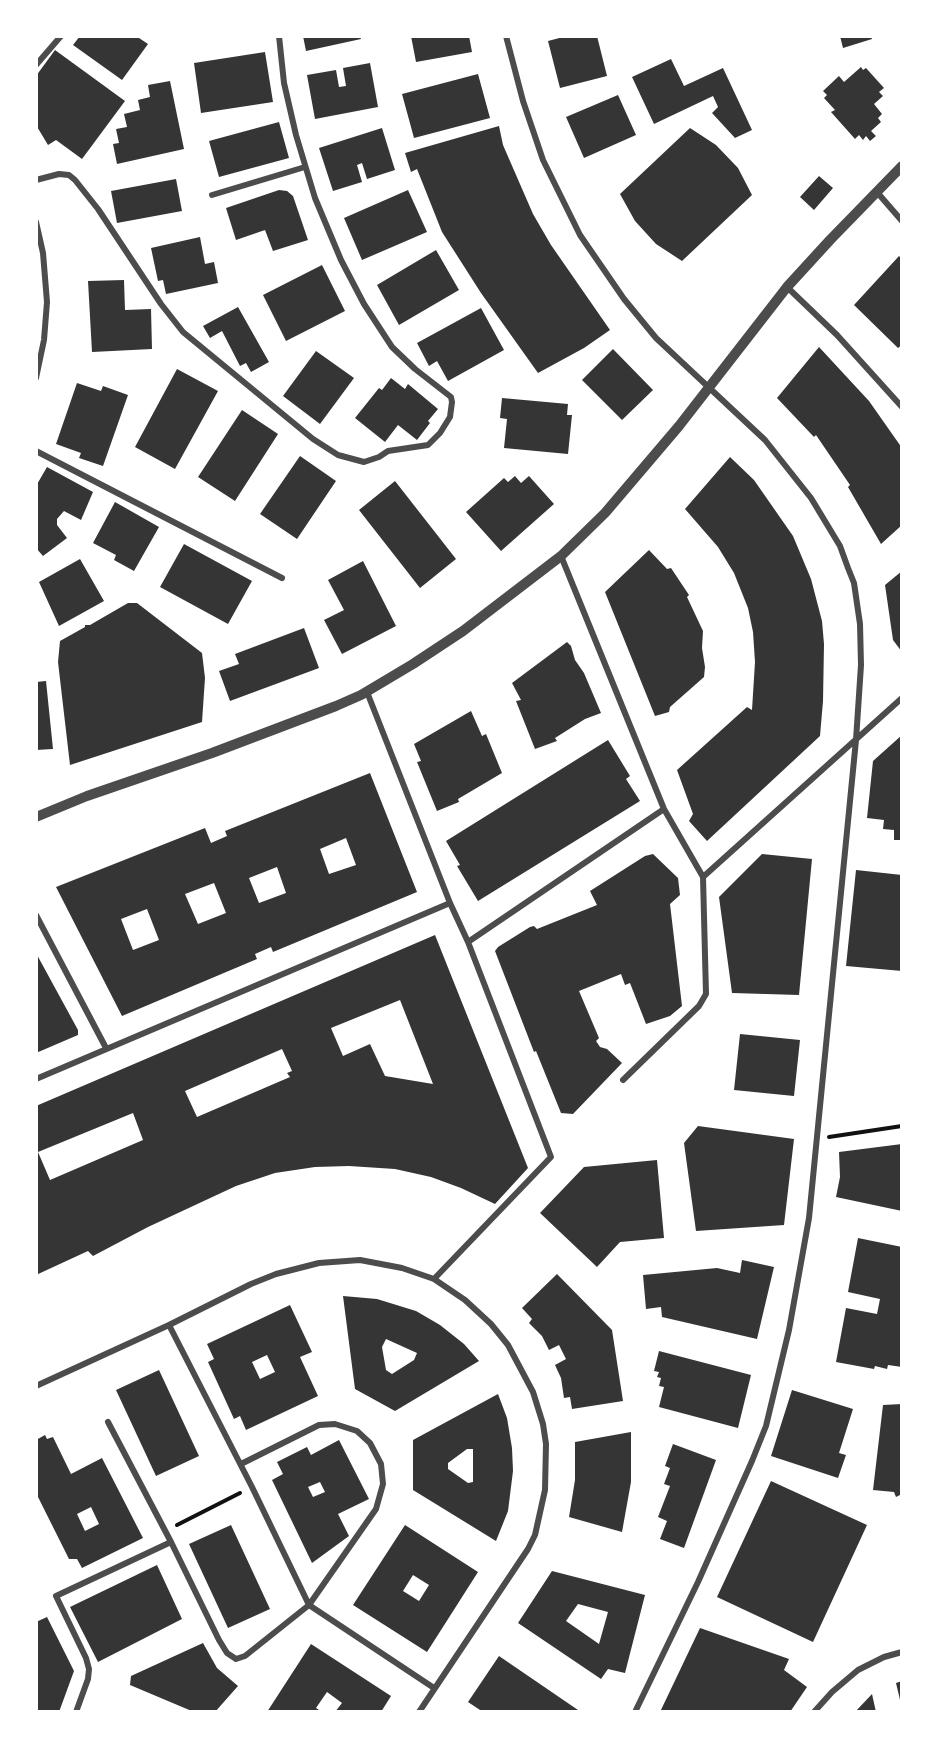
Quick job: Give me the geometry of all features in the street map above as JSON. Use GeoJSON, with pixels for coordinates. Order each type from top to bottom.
{"type":"FeatureCollection","features":[{"type":"Feature","properties":{"kind":"street"},"geometry":{"type":"LineString","coordinates":[[36,65],[61,36]]}},
{"type":"Feature","properties":{"kind":"street"},"geometry":{"type":"LineString","coordinates":[[36,180],[63,174],[75,180],[98,209],[161,304],[183,332],[313,440],[338,455],[364,462],[388,451],[423,447],[433,442],[450,417],[453,407],[451,397],[402,358],[382,333],[348,275],[315,198],[305,167],[287,96],[279,36]]}},
{"type":"Feature","properties":{"kind":"street"},"geometry":{"type":"LineString","coordinates":[[506,36],[523,101],[540,151],[580,234],[635,313],[667,349],[776,453],[811,498],[840,546],[854,583],[860,624],[861,665],[856,740],[809,1218],[784,1355],[766,1426],[752,1461],[698,1582],[635,1712]]}},
{"type":"Feature","properties":{"kind":"street"},"geometry":{"type":"LineString","coordinates":[[36,817],[87,796],[212,753],[336,706],[367,692],[463,631],[561,556],[631,484],[787,288],[902,166]]}},
{"type":"Feature","properties":{"kind":"street"},"geometry":{"type":"LineString","coordinates":[[212,195],[305,167]]}},
{"type":"Feature","properties":{"kind":"street"},"geometry":{"type":"LineString","coordinates":[[876,191],[902,221]]}},
{"type":"Feature","properties":{"kind":"street"},"geometry":{"type":"LineString","coordinates":[[36,222],[43,253],[47,302],[44,340],[36,378]]}},
{"type":"Feature","properties":{"kind":"street"},"geometry":{"type":"LineString","coordinates":[[787,288],[837,335],[902,407]]}},
{"type":"Feature","properties":{"kind":"street"},"geometry":{"type":"LineString","coordinates":[[36,451],[282,578]]}},
{"type":"Feature","properties":{"kind":"street"},"geometry":{"type":"LineString","coordinates":[[561,556],[664,809],[703,877],[706,994],[699,1006],[623,1080]]}},
{"type":"Feature","properties":{"kind":"street"},"geometry":{"type":"LineString","coordinates":[[367,692],[450,903],[468,942],[551,1157],[434,1279]]}},
{"type":"Feature","properties":{"kind":"street"},"geometry":{"type":"LineString","coordinates":[[703,877],[902,698]]}},
{"type":"Feature","properties":{"kind":"street"},"geometry":{"type":"LineString","coordinates":[[468,942],[664,809]]}},
{"type":"Feature","properties":{"kind":"street"},"geometry":{"type":"LineString","coordinates":[[36,1079],[450,903]]}},
{"type":"Feature","properties":{"kind":"street"},"geometry":{"type":"LineString","coordinates":[[36,915],[106,1048]]}},
{"type":"Feature","properties":{"kind":"street"},"geometry":{"type":"LineString","coordinates":[[36,1386],[263,1279],[319,1263],[360,1260],[402,1268],[434,1279],[465,1300],[482,1315],[508,1345],[526,1376],[539,1408],[546,1444],[545,1490],[539,1520],[531,1542],[419,1712]]}},
{"type":"Feature","properties":{"kind":"street"},"geometry":{"type":"LineString","coordinates":[[169,1325],[241,1464],[309,1605],[434,1688]]}},
{"type":"Feature","properties":{"kind":"street"},"geometry":{"type":"LineString","coordinates":[[108,1422],[219,1640],[228,1653],[236,1659],[244,1656],[309,1605],[376,1509],[383,1484],[379,1459],[365,1438],[350,1428],[335,1424],[319,1425],[241,1464]]}},
{"type":"Feature","properties":{"kind":"street"},"geometry":{"type":"LineString","coordinates":[[76,1712],[88,1679],[88,1669],[86,1658],[56,1596],[171,1542]]}},
{"type":"Feature","properties":{"kind":"street"},"geometry":{"type":"LineString","coordinates":[[814,1712],[832,1692],[858,1670],[884,1657],[902,1652]]}},
{"type":"Feature","properties":{"kind":"path"},"geometry":{"type":"LineString","coordinates":[[834,1136],[902,1126]]}},
{"type":"Feature","properties":{"kind":"path"},"geometry":{"type":"LineString","coordinates":[[165,1531],[252,1487]]}},
{"type":"Feature","properties":{"kind":"building"},"geometry":{"type":"Polygon","coordinates":[[[80,36],[136,36],[148,44],[122,80],[73,45],[80,36]]]}},
{"type":"Feature","properties":{"kind":"building"},"geometry":{"type":"Polygon","coordinates":[[[303,36],[360,36],[361,39],[306,51],[303,36]]]}},
{"type":"Feature","properties":{"kind":"building"},"geometry":{"type":"Polygon","coordinates":[[[411,36],[469,36],[472,52],[416,62],[411,36]]]}},
{"type":"Feature","properties":{"kind":"building"},"geometry":{"type":"Polygon","coordinates":[[[567,36],[597,36],[607,76],[560,88],[548,41],[567,36]]]}},
{"type":"Feature","properties":{"kind":"building"},"geometry":{"type":"Polygon","coordinates":[[[840,36],[871,36],[872,39],[843,48],[840,36]]]}},
{"type":"Feature","properties":{"kind":"building"},"geometry":{"type":"Polygon","coordinates":[[[55,50],[125,101],[82,159],[56,140],[48,145],[36,125],[36,76],[55,50]]]}},
{"type":"Feature","properties":{"kind":"building"},"geometry":{"type":"Polygon","coordinates":[[[265,52],[273,102],[201,113],[194,63],[265,52]]]}},
{"type":"Feature","properties":{"kind":"building"},"geometry":{"type":"Polygon","coordinates":[[[671,59],[684,86],[723,68],[752,130],[735,138],[712,113],[718,107],[713,96],[654,124],[632,77],[671,59]]]}},
{"type":"Feature","properties":{"kind":"building"},"geometry":{"type":"Polygon","coordinates":[[[370,63],[378,107],[315,119],[307,75],[336,70],[339,87],[346,86],[343,68],[370,63]]]}},
{"type":"Feature","properties":{"kind":"building"},"geometry":{"type":"Polygon","coordinates":[[[861,67],[863,70],[866,68],[884,88],[879,92],[883,96],[874,104],[882,114],[878,118],[881,122],[871,131],[876,136],[870,141],[866,136],[863,140],[859,135],[855,139],[831,112],[835,110],[824,98],[827,95],[823,91],[839,76],[844,82],[861,67]]]}},
{"type":"Feature","properties":{"kind":"building"},"geometry":{"type":"Polygon","coordinates":[[[478,74],[490,118],[414,138],[402,94],[478,74]]]}},
{"type":"Feature","properties":{"kind":"building"},"geometry":{"type":"Polygon","coordinates":[[[170,81],[184,149],[117,164],[113,144],[119,143],[116,129],[127,127],[124,114],[140,110],[138,100],[150,97],[148,85],[170,81]]]}},
{"type":"Feature","properties":{"kind":"building"},"geometry":{"type":"Polygon","coordinates":[[[618,95],[636,135],[584,158],[566,117],[618,95]]]}},
{"type":"Feature","properties":{"kind":"building"},"geometry":{"type":"Polygon","coordinates":[[[279,122],[289,158],[219,177],[209,141],[279,122]]]}},
{"type":"Feature","properties":{"kind":"building"},"geometry":{"type":"Polygon","coordinates":[[[499,126],[503,145],[533,214],[551,245],[610,330],[584,348],[538,373],[481,293],[442,232],[417,169],[411,172],[405,153],[499,126]]]}},
{"type":"Feature","properties":{"kind":"building"},"geometry":{"type":"Polygon","coordinates":[[[382,128],[395,170],[367,179],[362,163],[357,165],[362,182],[333,191],[319,148],[382,128]]]}},
{"type":"Feature","properties":{"kind":"building"},"geometry":{"type":"Polygon","coordinates":[[[690,128],[716,145],[738,168],[752,195],[682,261],[656,244],[635,221],[620,194],[690,128]]]}},
{"type":"Feature","properties":{"kind":"building"},"geometry":{"type":"Polygon","coordinates":[[[819,176],[833,188],[814,210],[800,197],[819,176]]]}},
{"type":"Feature","properties":{"kind":"building"},"geometry":{"type":"Polygon","coordinates":[[[176,179],[182,211],[117,223],[111,191],[176,179]]]}},
{"type":"Feature","properties":{"kind":"building"},"geometry":{"type":"Polygon","coordinates":[[[279,190],[287,191],[293,196],[308,240],[273,251],[265,230],[236,240],[226,208],[279,190]]]}},
{"type":"Feature","properties":{"kind":"building"},"geometry":{"type":"Polygon","coordinates":[[[408,190],[427,232],[362,260],[344,218],[408,190]]]}},
{"type":"Feature","properties":{"kind":"building"},"geometry":{"type":"Polygon","coordinates":[[[200,237],[205,264],[214,262],[218,283],[166,294],[163,280],[158,281],[151,248],[200,237]]]}},
{"type":"Feature","properties":{"kind":"building"},"geometry":{"type":"Polygon","coordinates":[[[436,250],[459,290],[399,325],[377,285],[436,250]]]}},
{"type":"Feature","properties":{"kind":"building"},"geometry":{"type":"Polygon","coordinates":[[[899,256],[902,259],[902,345],[898,348],[854,305],[899,256]]]}},
{"type":"Feature","properties":{"kind":"building"},"geometry":{"type":"Polygon","coordinates":[[[322,265],[345,311],[286,341],[263,295],[322,265]]]}},
{"type":"Feature","properties":{"kind":"building"},"geometry":{"type":"Polygon","coordinates":[[[124,280],[125,310],[151,309],[152,349],[92,352],[88,281],[124,280]]]}},
{"type":"Feature","properties":{"kind":"building"},"geometry":{"type":"Polygon","coordinates":[[[238,307],[269,362],[251,372],[246,363],[240,366],[222,331],[210,338],[203,326],[238,307]]]}},
{"type":"Feature","properties":{"kind":"building"},"geometry":{"type":"Polygon","coordinates":[[[481,308],[504,350],[448,381],[437,361],[429,366],[417,343],[481,308]]]}},
{"type":"Feature","properties":{"kind":"building"},"geometry":{"type":"Polygon","coordinates":[[[819,347],[869,401],[902,448],[902,525],[881,544],[848,487],[850,485],[816,435],[814,437],[777,398],[819,347]]]}},
{"type":"Feature","properties":{"kind":"building"},"geometry":{"type":"Polygon","coordinates":[[[613,349],[653,390],[622,420],[582,380],[613,349]]]}},
{"type":"Feature","properties":{"kind":"building"},"geometry":{"type":"Polygon","coordinates":[[[316,351],[354,378],[320,424],[283,396],[316,351]]]}},
{"type":"Feature","properties":{"kind":"building"},"geometry":{"type":"Polygon","coordinates":[[[177,369],[218,391],[175,469],[135,447],[177,369]]]}},
{"type":"Feature","properties":{"kind":"building"},"geometry":{"type":"Polygon","coordinates":[[[391,378],[405,389],[408,384],[438,409],[417,440],[398,425],[385,442],[355,418],[379,388],[382,390],[391,378]]]}},
{"type":"Feature","properties":{"kind":"building"},"geometry":{"type":"Polygon","coordinates":[[[77,383],[101,391],[103,386],[128,395],[103,466],[79,458],[81,453],[56,444],[77,383]]]}},
{"type":"Feature","properties":{"kind":"building"},"geometry":{"type":"Polygon","coordinates":[[[502,398],[568,404],[567,415],[572,415],[568,454],[504,448],[507,419],[500,418],[502,398]]]}},
{"type":"Feature","properties":{"kind":"building"},"geometry":{"type":"Polygon","coordinates":[[[242,410],[278,434],[235,501],[198,477],[242,410]]]}},
{"type":"Feature","properties":{"kind":"building"},"geometry":{"type":"Polygon","coordinates":[[[300,456],[336,481],[297,539],[260,514],[300,456]]]}},
{"type":"Feature","properties":{"kind":"building"},"geometry":{"type":"Polygon","coordinates":[[[730,457],[754,480],[793,536],[811,579],[822,621],[823,701],[820,736],[707,841],[689,821],[693,814],[677,770],[747,707],[752,710],[755,662],[753,632],[748,608],[734,573],[718,547],[685,509],[730,457]]]}},
{"type":"Feature","properties":{"kind":"building"},"geometry":{"type":"Polygon","coordinates":[[[47,467],[93,492],[81,520],[64,511],[57,519],[57,525],[67,538],[43,556],[36,548],[36,486],[47,467]]]}},
{"type":"Feature","properties":{"kind":"building"},"geometry":{"type":"Polygon","coordinates":[[[515,476],[521,483],[529,476],[554,504],[501,551],[466,512],[504,478],[508,482],[515,476]]]}},
{"type":"Feature","properties":{"kind":"building"},"geometry":{"type":"Polygon","coordinates":[[[395,481],[456,559],[420,588],[359,510],[395,481]]]}},
{"type":"Feature","properties":{"kind":"building"},"geometry":{"type":"Polygon","coordinates":[[[115,502],[159,527],[134,571],[114,560],[116,555],[93,543],[115,502]]]}},
{"type":"Feature","properties":{"kind":"building"},"geometry":{"type":"Polygon","coordinates":[[[184,544],[252,581],[228,624],[160,587],[184,544]]]}},
{"type":"Feature","properties":{"kind":"building"},"geometry":{"type":"Polygon","coordinates":[[[649,550],[667,569],[671,568],[689,595],[687,597],[703,631],[702,648],[705,667],[704,677],[670,707],[669,712],[655,716],[605,592],[649,550]]]}},
{"type":"Feature","properties":{"kind":"building"},"geometry":{"type":"Polygon","coordinates":[[[80,559],[104,601],[59,626],[39,582],[80,559]]]}},
{"type":"Feature","properties":{"kind":"building"},"geometry":{"type":"Polygon","coordinates":[[[363,561],[396,626],[342,654],[324,620],[344,610],[328,580],[363,561]]]}},
{"type":"Feature","properties":{"kind":"building"},"geometry":{"type":"Polygon","coordinates":[[[902,571],[902,652],[893,640],[885,585],[902,571]]]}},
{"type":"Feature","properties":{"kind":"building"},"geometry":{"type":"Polygon","coordinates":[[[128,603],[137,603],[202,653],[205,678],[202,722],[70,765],[58,662],[60,641],[128,603]]]}},
{"type":"Feature","properties":{"kind":"building"},"geometry":{"type":"Polygon","coordinates":[[[304,628],[319,668],[230,701],[219,671],[239,664],[235,654],[304,628]]]}},
{"type":"Feature","properties":{"kind":"building"},"geometry":{"type":"Polygon","coordinates":[[[567,642],[584,673],[601,713],[585,719],[555,738],[557,741],[535,749],[516,701],[521,700],[512,683],[567,642]]]}},
{"type":"Feature","properties":{"kind":"building"},"geometry":{"type":"Polygon","coordinates":[[[46,681],[53,749],[36,750],[36,682],[46,681]]]}},
{"type":"Feature","properties":{"kind":"building"},"geometry":{"type":"Polygon","coordinates":[[[471,711],[482,736],[486,734],[502,773],[458,799],[459,802],[437,811],[417,762],[421,761],[414,744],[471,711]]]}},
{"type":"Feature","properties":{"kind":"building"},"geometry":{"type":"Polygon","coordinates":[[[902,735],[902,840],[894,840],[894,830],[883,829],[884,820],[867,818],[873,761],[902,735]]]}},
{"type":"Feature","properties":{"kind":"building"},"geometry":{"type":"Polygon","coordinates":[[[608,740],[630,776],[626,779],[640,801],[478,901],[457,866],[460,865],[446,841],[608,740]]]}},
{"type":"Feature","properties":{"kind":"building"},"geometry":{"type":"Polygon","coordinates":[[[370,773],[417,892],[273,952],[271,947],[255,954],[257,959],[122,1016],[56,887],[205,828],[211,843],[227,836],[225,831],[370,773]],[[346,838],[320,849],[329,874],[356,865],[346,838]],[[277,867],[249,878],[259,903],[286,893],[277,867]],[[214,883],[185,894],[198,924],[226,913],[214,883]],[[147,909],[121,919],[133,950],[159,940],[147,909]]]}},
{"type":"Feature","properties":{"kind":"building"},"geometry":{"type":"Polygon","coordinates":[[[653,854],[678,878],[680,895],[670,904],[682,1006],[670,1016],[646,1024],[630,983],[625,985],[621,974],[579,991],[599,1038],[596,1041],[600,1047],[607,1049],[622,1063],[573,1114],[561,1113],[536,1051],[534,1052],[495,951],[530,927],[534,926],[537,929],[597,905],[590,891],[645,856],[653,854]]]}},
{"type":"Feature","properties":{"kind":"building"},"geometry":{"type":"Polygon","coordinates":[[[762,854],[812,859],[799,995],[732,993],[719,897],[762,854]]]}},
{"type":"Feature","properties":{"kind":"building"},"geometry":{"type":"Polygon","coordinates":[[[856,870],[902,875],[902,971],[846,966],[856,870]]]}},
{"type":"Feature","properties":{"kind":"building"},"geometry":{"type":"Polygon","coordinates":[[[435,935],[528,1168],[495,1204],[431,1177],[395,1169],[349,1166],[315,1167],[275,1173],[236,1186],[148,1227],[93,1256],[88,1251],[36,1275],[36,1106],[435,935]],[[400,1000],[331,1028],[343,1056],[370,1044],[385,1076],[433,1084],[400,1000]],[[282,1049],[185,1091],[197,1117],[290,1077],[287,1073],[292,1071],[282,1049]],[[133,1113],[38,1152],[50,1180],[143,1140],[133,1113]]]}},
{"type":"Feature","properties":{"kind":"building"},"geometry":{"type":"Polygon","coordinates":[[[36,953],[78,1030],[78,1035],[36,1053],[36,953]]]}},
{"type":"Feature","properties":{"kind":"building"},"geometry":{"type":"Polygon","coordinates":[[[740,1034],[800,1040],[794,1096],[734,1090],[740,1034]]]}},
{"type":"Feature","properties":{"kind":"building"},"geometry":{"type":"Polygon","coordinates":[[[698,1126],[794,1139],[784,1225],[696,1231],[684,1143],[698,1126]]]}},
{"type":"Feature","properties":{"kind":"building"},"geometry":{"type":"Polygon","coordinates":[[[902,1144],[902,1211],[836,1197],[840,1177],[839,1152],[902,1144]]]}},
{"type":"Feature","properties":{"kind":"building"},"geometry":{"type":"Polygon","coordinates":[[[657,1160],[664,1238],[620,1242],[597,1267],[540,1213],[584,1167],[657,1160]]]}},
{"type":"Feature","properties":{"kind":"building"},"geometry":{"type":"Polygon","coordinates":[[[858,1238],[902,1247],[902,1367],[888,1365],[887,1369],[875,1366],[874,1369],[836,1362],[846,1308],[877,1314],[880,1299],[848,1292],[858,1238]]]}},
{"type":"Feature","properties":{"kind":"building"},"geometry":{"type":"Polygon","coordinates":[[[742,1260],[774,1267],[757,1339],[662,1317],[661,1307],[646,1309],[643,1275],[717,1268],[740,1273],[742,1260]]]}},
{"type":"Feature","properties":{"kind":"building"},"geometry":{"type":"Polygon","coordinates":[[[557,1274],[612,1330],[623,1401],[572,1409],[570,1397],[564,1398],[561,1378],[555,1365],[566,1359],[559,1345],[549,1350],[542,1336],[529,1323],[532,1319],[522,1308],[557,1274]]]}},
{"type":"Feature","properties":{"kind":"building"},"geometry":{"type":"Polygon","coordinates":[[[343,1296],[377,1299],[416,1311],[440,1325],[464,1344],[479,1361],[395,1411],[355,1389],[343,1296]],[[386,1339],[382,1347],[386,1370],[392,1374],[414,1360],[417,1353],[386,1339]]]}},
{"type":"Feature","properties":{"kind":"building"},"geometry":{"type":"Polygon","coordinates":[[[290,1305],[312,1352],[300,1357],[318,1396],[246,1430],[240,1416],[234,1419],[208,1362],[214,1359],[207,1344],[290,1305]],[[267,1355],[252,1362],[260,1379],[275,1372],[267,1355]]]}},
{"type":"Feature","properties":{"kind":"building"},"geometry":{"type":"Polygon","coordinates":[[[659,1351],[751,1375],[738,1428],[659,1407],[664,1387],[659,1386],[661,1378],[657,1377],[659,1372],[654,1371],[659,1351]]]}},
{"type":"Feature","properties":{"kind":"building"},"geometry":{"type":"Polygon","coordinates":[[[159,1370],[199,1456],[156,1476],[116,1390],[159,1370]]]}},
{"type":"Feature","properties":{"kind":"building"},"geometry":{"type":"Polygon","coordinates":[[[792,1390],[853,1409],[839,1453],[846,1455],[838,1478],[771,1456],[792,1390]]]}},
{"type":"Feature","properties":{"kind":"building"},"geometry":{"type":"Polygon","coordinates":[[[498,1394],[507,1418],[513,1471],[508,1511],[496,1541],[413,1490],[413,1440],[498,1394]],[[467,1449],[448,1463],[448,1469],[468,1483],[473,1482],[473,1449],[467,1449]]]}},
{"type":"Feature","properties":{"kind":"building"},"geometry":{"type":"Polygon","coordinates":[[[902,1404],[902,1494],[896,1497],[894,1492],[873,1490],[883,1405],[902,1404]]]}},
{"type":"Feature","properties":{"kind":"building"},"geometry":{"type":"Polygon","coordinates":[[[631,1432],[631,1482],[622,1532],[569,1517],[575,1480],[575,1442],[631,1432]]]}},
{"type":"Feature","properties":{"kind":"building"},"geometry":{"type":"Polygon","coordinates":[[[45,1435],[47,1439],[53,1437],[71,1474],[102,1458],[143,1538],[82,1568],[77,1559],[69,1559],[36,1493],[36,1440],[45,1435]],[[91,1507],[77,1514],[85,1531],[99,1524],[91,1507]]]}},
{"type":"Feature","properties":{"kind":"building"},"geometry":{"type":"Polygon","coordinates":[[[339,1440],[369,1499],[338,1514],[349,1536],[312,1563],[272,1480],[283,1474],[277,1462],[307,1447],[311,1455],[339,1440]],[[320,1482],[308,1487],[313,1497],[325,1492],[320,1482]]]}},
{"type":"Feature","properties":{"kind":"building"},"geometry":{"type":"Polygon","coordinates":[[[673,1444],[716,1460],[684,1548],[660,1539],[667,1521],[658,1517],[670,1486],[664,1484],[670,1468],[665,1466],[673,1444]]]}},
{"type":"Feature","properties":{"kind":"building"},"geometry":{"type":"Polygon","coordinates":[[[771,1481],[867,1525],[813,1642],[717,1597],[771,1481]]]}},
{"type":"Feature","properties":{"kind":"building"},"geometry":{"type":"Polygon","coordinates":[[[231,1525],[270,1609],[228,1628],[189,1544],[231,1525]]]}},
{"type":"Feature","properties":{"kind":"building"},"geometry":{"type":"Polygon","coordinates":[[[405,1525],[478,1572],[427,1652],[353,1605],[405,1525]],[[413,1575],[403,1591],[419,1601],[429,1585],[413,1575]]]}},
{"type":"Feature","properties":{"kind":"building"},"geometry":{"type":"Polygon","coordinates":[[[157,1565],[182,1619],[98,1662],[70,1607],[157,1565]]]}},
{"type":"Feature","properties":{"kind":"building"},"geometry":{"type":"Polygon","coordinates":[[[552,1571],[645,1595],[625,1673],[608,1669],[601,1679],[518,1623],[552,1571]],[[578,1604],[566,1621],[599,1644],[608,1612],[578,1604]]]}},
{"type":"Feature","properties":{"kind":"building"},"geometry":{"type":"Polygon","coordinates":[[[47,1617],[74,1671],[59,1712],[36,1712],[36,1622],[47,1617]]]}},
{"type":"Feature","properties":{"kind":"building"},"geometry":{"type":"Polygon","coordinates":[[[700,1628],[789,1659],[784,1670],[807,1687],[790,1712],[660,1712],[700,1628]]]}},
{"type":"Feature","properties":{"kind":"building"},"geometry":{"type":"Polygon","coordinates":[[[203,1643],[217,1668],[238,1686],[215,1712],[194,1712],[130,1685],[131,1676],[203,1643]]]}},
{"type":"Feature","properties":{"kind":"building"},"geometry":{"type":"Polygon","coordinates":[[[311,1644],[391,1696],[381,1712],[335,1712],[342,1703],[327,1692],[316,1708],[322,1712],[267,1712],[311,1644]]]}},
{"type":"Feature","properties":{"kind":"building"},"geometry":{"type":"Polygon","coordinates":[[[499,1656],[578,1710],[577,1712],[483,1712],[468,1702],[499,1656]]]}},
{"type":"Feature","properties":{"kind":"building"},"geometry":{"type":"Polygon","coordinates":[[[902,1681],[902,1704],[901,1704],[896,1683],[902,1681]]]}},
{"type":"Feature","properties":{"kind":"building"},"geometry":{"type":"Polygon","coordinates":[[[872,1694],[876,1712],[855,1712],[872,1694]]]}}]}
